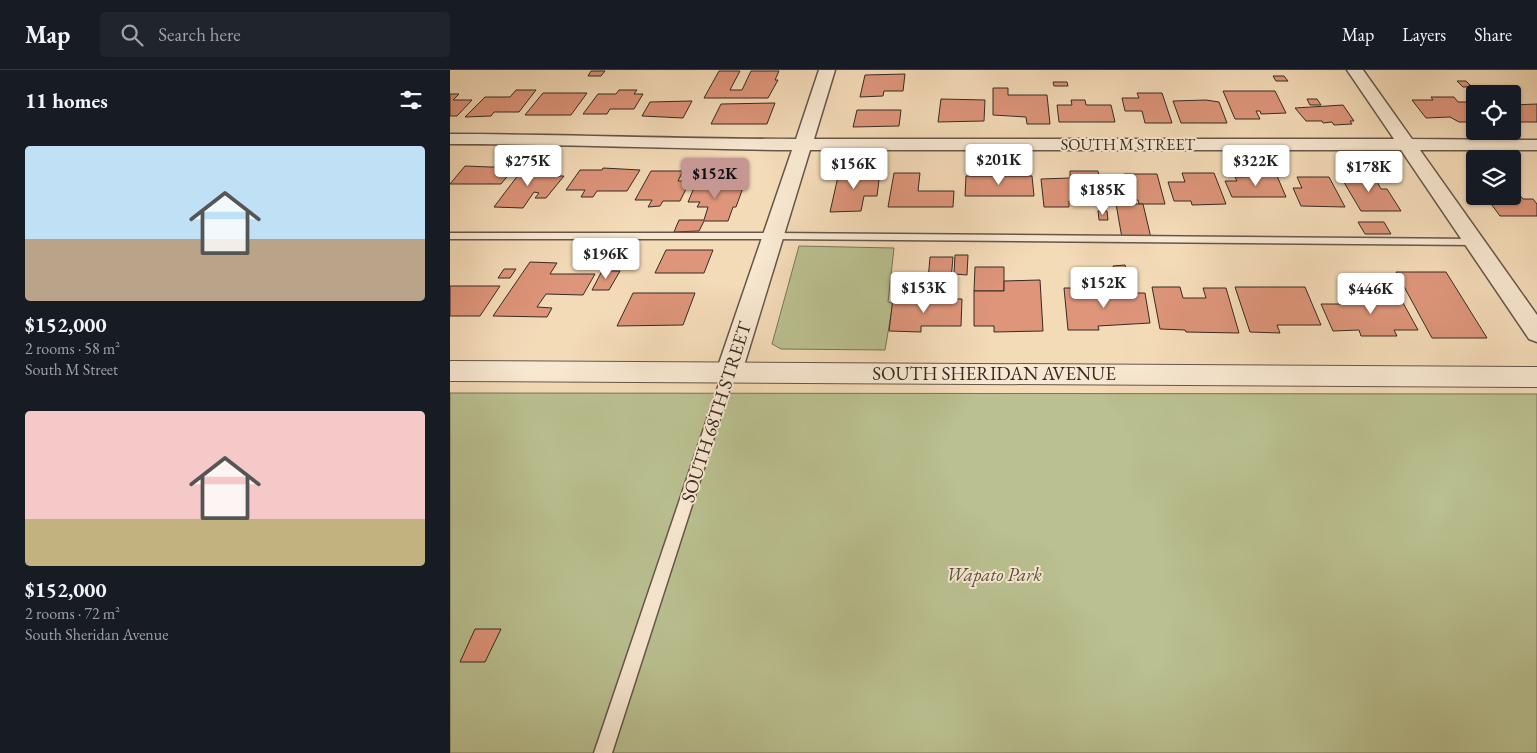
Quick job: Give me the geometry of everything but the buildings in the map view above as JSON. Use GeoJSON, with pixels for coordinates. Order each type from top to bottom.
{"type":"FeatureCollection","features":[{"type":"Feature","properties":{"kind":"street","name":"SOUTH 68TH STREET"},"geometry":{"type":"LineString","coordinates":[[729,372],[827,70]]}},
{"type":"Feature","properties":{"kind":"street"},"geometry":{"type":"LineString","coordinates":[[1355,70],[1537,333]]}},
{"type":"Feature","properties":{"kind":"street","name":"SOUTH M STREET"},"geometry":{"type":"LineString","coordinates":[[450,139],[556,139],[708,144],[1537,145]]}},
{"type":"Feature","properties":{"kind":"street","name":"SOUTH SHERIDAN AVENUE"},"geometry":{"type":"LineString","coordinates":[[450,371],[1537,377]]}},
{"type":"Feature","properties":{"kind":"lane"},"geometry":{"type":"LineString","coordinates":[[450,236],[773,236],[1474,242]]}},
{"type":"Feature","properties":{"kind":"lane","name":"SOUTH 68TH STREET"},"geometry":{"type":"LineString","coordinates":[[603,753],[729,372]]}},
{"type":"Feature","properties":{"kind":"green space"},"geometry":{"type":"Polygon","coordinates":[[[799,246],[894,248],[888,302],[893,303],[885,350],[781,349],[772,344],[799,246]]]}},
{"type":"Feature","properties":{"kind":"green space","name":"Wapato Park"},"geometry":{"type":"Polygon","coordinates":[[[450,393],[1537,394],[1537,753],[450,753],[450,393]]]}}]}
